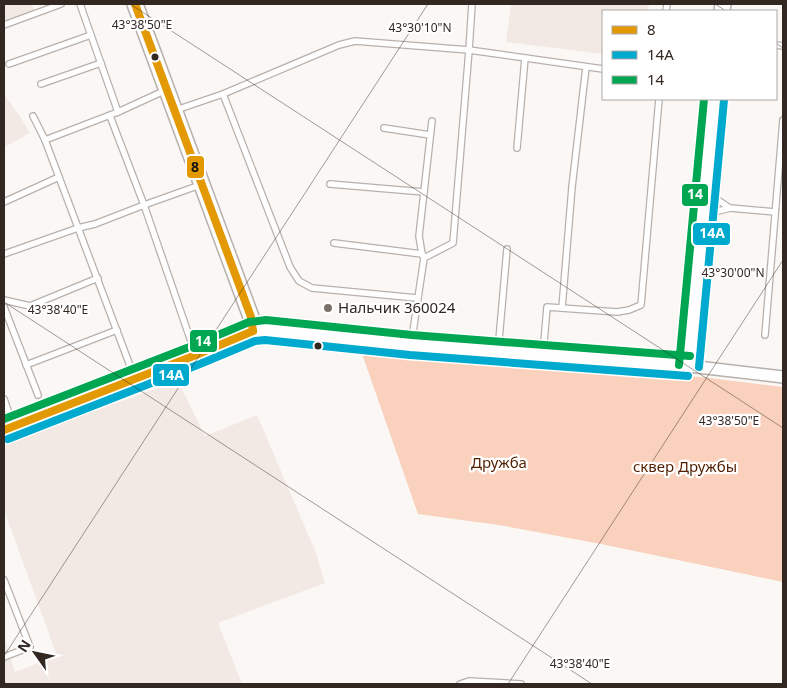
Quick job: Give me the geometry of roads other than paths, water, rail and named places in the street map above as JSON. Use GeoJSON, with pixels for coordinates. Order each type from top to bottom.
{"type":"FeatureCollection","features":[{"type":"Feature","properties":{"kind":"street"},"geometry":{"type":"LineString","coordinates":[[134,4],[251,317],[254,331]]}},
{"type":"Feature","properties":{"kind":"street"},"geometry":{"type":"LineString","coordinates":[[689,366],[714,100]]}},
{"type":"Feature","properties":{"kind":"street"},"geometry":{"type":"LineString","coordinates":[[8,428],[254,331],[265,330],[411,345],[689,366],[783,377]]}},
{"type":"Feature","properties":{"kind":"lane"},"geometry":{"type":"LineString","coordinates":[[4,25],[61,4]]}},
{"type":"Feature","properties":{"kind":"lane"},"geometry":{"type":"LineString","coordinates":[[80,4],[118,112]]}},
{"type":"Feature","properties":{"kind":"lane"},"geometry":{"type":"LineString","coordinates":[[334,243],[423,256],[453,243],[472,4]]}},
{"type":"Feature","properties":{"kind":"lane"},"geometry":{"type":"LineString","coordinates":[[9,64],[91,35]]}},
{"type":"Feature","properties":{"kind":"lane"},"geometry":{"type":"LineString","coordinates":[[174,110],[223,94],[339,45],[355,41],[469,50],[602,69]]}},
{"type":"Feature","properties":{"kind":"lane"},"geometry":{"type":"LineString","coordinates":[[517,148],[525,58]]}},
{"type":"Feature","properties":{"kind":"lane"},"geometry":{"type":"LineString","coordinates":[[41,84],[101,63]]}},
{"type":"Feature","properties":{"kind":"lane"},"geometry":{"type":"LineString","coordinates":[[562,308],[572,187],[586,67]]}},
{"type":"Feature","properties":{"kind":"lane"},"geometry":{"type":"LineString","coordinates":[[45,140],[110,116],[166,90]]}},
{"type":"Feature","properties":{"kind":"lane"},"geometry":{"type":"LineString","coordinates":[[223,94],[290,267],[299,281],[312,288],[417,298]]}},
{"type":"Feature","properties":{"kind":"lane"},"geometry":{"type":"LineString","coordinates":[[543,355],[547,307],[616,312],[629,310],[641,305],[659,100]]}},
{"type":"Feature","properties":{"kind":"lane"},"geometry":{"type":"LineString","coordinates":[[33,116],[45,140],[135,379]]}},
{"type":"Feature","properties":{"kind":"lane"},"geometry":{"type":"LineString","coordinates":[[110,116],[144,205],[196,355]]}},
{"type":"Feature","properties":{"kind":"lane"},"geometry":{"type":"LineString","coordinates":[[765,335],[783,120]]}},
{"type":"Feature","properties":{"kind":"lane"},"geometry":{"type":"LineString","coordinates":[[411,345],[423,256],[419,236],[432,121]]}},
{"type":"Feature","properties":{"kind":"lane"},"geometry":{"type":"LineString","coordinates":[[384,128],[430,135]]}},
{"type":"Feature","properties":{"kind":"lane"},"geometry":{"type":"LineString","coordinates":[[4,202],[59,177]]}},
{"type":"Feature","properties":{"kind":"lane"},"geometry":{"type":"LineString","coordinates":[[4,254],[78,228],[95,224],[202,184]]}},
{"type":"Feature","properties":{"kind":"lane"},"geometry":{"type":"LineString","coordinates":[[330,184],[424,192]]}},
{"type":"Feature","properties":{"kind":"lane"},"geometry":{"type":"LineString","coordinates":[[705,192],[730,208]]}},
{"type":"Feature","properties":{"kind":"lane"},"geometry":{"type":"LineString","coordinates":[[703,215],[730,208],[775,212]]}},
{"type":"Feature","properties":{"kind":"lane"},"geometry":{"type":"LineString","coordinates":[[498,351],[507,248]]}},
{"type":"Feature","properties":{"kind":"lane"},"geometry":{"type":"LineString","coordinates":[[4,300],[30,306],[98,278]]}},
{"type":"Feature","properties":{"kind":"lane"},"geometry":{"type":"LineString","coordinates":[[4,307],[38,395]]}},
{"type":"Feature","properties":{"kind":"lane"},"geometry":{"type":"LineString","coordinates":[[26,365],[117,330]]}},
{"type":"Feature","properties":{"kind":"lane"},"geometry":{"type":"LineString","coordinates":[[4,399],[8,428]]}},
{"type":"Feature","properties":{"kind":"lane"},"geometry":{"type":"LineString","coordinates":[[4,580],[30,647],[4,657]]}},
{"type":"Feature","properties":{"kind":"lane"},"geometry":{"type":"LineString","coordinates":[[460,684],[469,681],[521,684]]}},
{"type":"Feature","properties":{"kind":"place","name":"Нальчик 360024"},"geometry":{"type":"Point","coordinates":[328,308]}},
{"type":"Feature","properties":{"kind":"park label","name":"Дружба"},"geometry":{"type":"Point","coordinates":[499,463]}},
{"type":"Feature","properties":{"kind":"park label","name":"сквер Дружбы"},"geometry":{"type":"Point","coordinates":[685,467]}}]}
